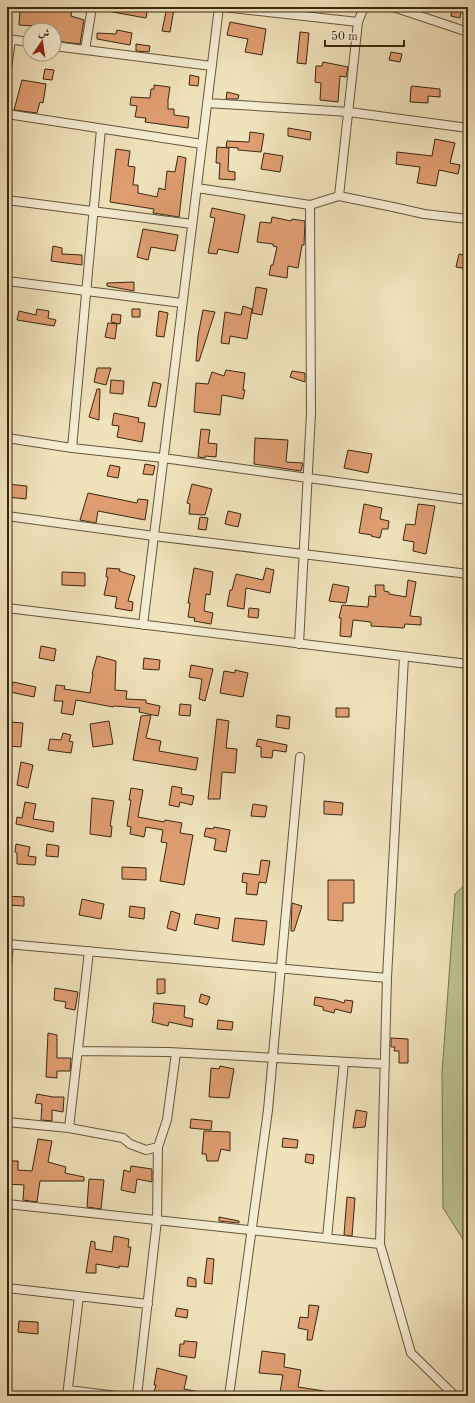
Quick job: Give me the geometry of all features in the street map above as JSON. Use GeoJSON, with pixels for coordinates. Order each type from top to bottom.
{"type":"FeatureCollection","features":[{"type":"Feature","properties":{"kind":"street"},"geometry":{"type":"LineString","coordinates":[[85,50],[92,7]]}},
{"type":"Feature","properties":{"kind":"street"},"geometry":{"type":"LineString","coordinates":[[143,625],[219,7]]}},
{"type":"Feature","properties":{"kind":"street"},"geometry":{"type":"LineString","coordinates":[[223,7],[358,22]]}},
{"type":"Feature","properties":{"kind":"street"},"geometry":{"type":"LineString","coordinates":[[339,196],[358,22],[364,7]]}},
{"type":"Feature","properties":{"kind":"street"},"geometry":{"type":"LineString","coordinates":[[393,7],[468,32]]}},
{"type":"Feature","properties":{"kind":"street"},"geometry":{"type":"LineString","coordinates":[[7,68],[9,40],[22,41]]}},
{"type":"Feature","properties":{"kind":"street"},"geometry":{"type":"LineString","coordinates":[[62,47],[212,66]]}},
{"type":"Feature","properties":{"kind":"street"},"geometry":{"type":"LineString","coordinates":[[207,103],[349,112],[468,128]]}},
{"type":"Feature","properties":{"kind":"street"},"geometry":{"type":"LineString","coordinates":[[7,114],[202,144]]}},
{"type":"Feature","properties":{"kind":"street"},"geometry":{"type":"LineString","coordinates":[[72,448],[101,129]]}},
{"type":"Feature","properties":{"kind":"street"},"geometry":{"type":"LineString","coordinates":[[196,188],[310,205],[339,196],[393,206],[424,214],[468,219]]}},
{"type":"Feature","properties":{"kind":"street"},"geometry":{"type":"LineString","coordinates":[[7,200],[192,224]]}},
{"type":"Feature","properties":{"kind":"street"},"geometry":{"type":"LineString","coordinates":[[299,644],[311,413],[310,205]]}},
{"type":"Feature","properties":{"kind":"street"},"geometry":{"type":"LineString","coordinates":[[7,281],[182,303]]}},
{"type":"Feature","properties":{"kind":"street"},"geometry":{"type":"LineString","coordinates":[[7,438],[72,448],[163,458],[468,500]]}},
{"type":"Feature","properties":{"kind":"street"},"geometry":{"type":"LineString","coordinates":[[7,516],[154,536],[468,574]]}},
{"type":"Feature","properties":{"kind":"street"},"geometry":{"type":"LineString","coordinates":[[7,608],[468,664]]}},
{"type":"Feature","properties":{"kind":"street"},"geometry":{"type":"LineString","coordinates":[[404,657],[387,978],[380,1244],[411,1353],[456,1396]]}},
{"type":"Feature","properties":{"kind":"street"},"geometry":{"type":"LineString","coordinates":[[230,1396],[268,1110],[300,757]]}},
{"type":"Feature","properties":{"kind":"street"},"geometry":{"type":"LineString","coordinates":[[7,966],[8,944],[387,978]]}},
{"type":"Feature","properties":{"kind":"street"},"geometry":{"type":"LineString","coordinates":[[69,1128],[89,951]]}},
{"type":"Feature","properties":{"kind":"street"},"geometry":{"type":"LineString","coordinates":[[78,1051],[176,1053],[385,1064]]}},
{"type":"Feature","properties":{"kind":"street"},"geometry":{"type":"LineString","coordinates":[[137,1396],[157,1220],[158,1146],[167,1120],[176,1053]]}},
{"type":"Feature","properties":{"kind":"street"},"geometry":{"type":"LineString","coordinates":[[327,1238],[344,1062]]}},
{"type":"Feature","properties":{"kind":"street"},"geometry":{"type":"LineString","coordinates":[[7,1122],[69,1128],[123,1138],[130,1144],[146,1150],[158,1146]]}},
{"type":"Feature","properties":{"kind":"street"},"geometry":{"type":"LineString","coordinates":[[7,1204],[380,1244]]}},
{"type":"Feature","properties":{"kind":"street"},"geometry":{"type":"LineString","coordinates":[[7,1288],[148,1304]]}},
{"type":"Feature","properties":{"kind":"street"},"geometry":{"type":"LineString","coordinates":[[79,1296],[67,1393],[117,1396]]}},
{"type":"Feature","properties":{"kind":"green space"},"geometry":{"type":"Polygon","coordinates":[[[468,882],[468,1247],[443,1208],[442,1073],[455,894],[468,882]]]}},
{"type":"Feature","properties":{"kind":"building"},"geometry":{"type":"Polygon","coordinates":[[[34,7],[72,7],[71,16],[84,20],[80,44],[62,42],[62,22],[22,22],[22,25],[19,25],[20,10],[34,11],[34,7]]]}},
{"type":"Feature","properties":{"kind":"building"},"geometry":{"type":"Polygon","coordinates":[[[107,7],[148,7],[146,18],[107,11],[107,7]]]}},
{"type":"Feature","properties":{"kind":"building"},"geometry":{"type":"Polygon","coordinates":[[[167,7],[174,9],[170,32],[162,31],[167,7]]]}},
{"type":"Feature","properties":{"kind":"building"},"geometry":{"type":"Polygon","coordinates":[[[452,7],[462,7],[460,18],[451,16],[452,7]]]}},
{"type":"Feature","properties":{"kind":"building"},"geometry":{"type":"Polygon","coordinates":[[[230,22],[266,29],[262,55],[245,52],[248,39],[227,35],[230,22]]]}},
{"type":"Feature","properties":{"kind":"building"},"geometry":{"type":"Polygon","coordinates":[[[117,30],[132,33],[130,45],[97,39],[97,33],[116,34],[117,30]]]}},
{"type":"Feature","properties":{"kind":"building"},"geometry":{"type":"Polygon","coordinates":[[[300,32],[309,33],[306,64],[297,63],[300,32]]]}},
{"type":"Feature","properties":{"kind":"building"},"geometry":{"type":"Polygon","coordinates":[[[136,44],[150,46],[149,52],[136,51],[136,44]]]}},
{"type":"Feature","properties":{"kind":"building"},"geometry":{"type":"Polygon","coordinates":[[[391,52],[402,54],[400,62],[389,60],[391,52]]]}},
{"type":"Feature","properties":{"kind":"building"},"geometry":{"type":"Polygon","coordinates":[[[323,62],[348,67],[346,77],[340,76],[338,102],[320,100],[321,83],[315,82],[316,66],[322,66],[323,62]]]}},
{"type":"Feature","properties":{"kind":"building"},"geometry":{"type":"Polygon","coordinates":[[[45,69],[54,70],[52,80],[43,79],[45,69]]]}},
{"type":"Feature","properties":{"kind":"building"},"geometry":{"type":"Polygon","coordinates":[[[190,75],[199,77],[198,86],[189,85],[190,75]]]}},
{"type":"Feature","properties":{"kind":"building"},"geometry":{"type":"Polygon","coordinates":[[[22,80],[46,84],[43,103],[40,102],[37,113],[14,110],[22,80]]]}},
{"type":"Feature","properties":{"kind":"building"},"geometry":{"type":"Polygon","coordinates":[[[154,85],[170,87],[168,109],[174,109],[174,115],[189,117],[188,128],[145,122],[146,118],[135,117],[137,106],[130,105],[131,97],[150,98],[151,89],[154,89],[154,85]]]}},
{"type":"Feature","properties":{"kind":"building"},"geometry":{"type":"Polygon","coordinates":[[[412,86],[440,89],[440,97],[428,96],[428,103],[410,102],[412,86]]]}},
{"type":"Feature","properties":{"kind":"building"},"geometry":{"type":"Polygon","coordinates":[[[227,92],[239,95],[238,99],[226,99],[227,92]]]}},
{"type":"Feature","properties":{"kind":"building"},"geometry":{"type":"Polygon","coordinates":[[[288,128],[311,132],[310,140],[288,136],[288,128]]]}},
{"type":"Feature","properties":{"kind":"building"},"geometry":{"type":"Polygon","coordinates":[[[250,132],[264,134],[261,152],[238,150],[238,148],[226,147],[227,141],[249,142],[250,132]]]}},
{"type":"Feature","properties":{"kind":"building"},"geometry":{"type":"Polygon","coordinates":[[[435,139],[455,143],[450,163],[460,165],[458,174],[439,170],[436,186],[417,183],[420,167],[396,164],[397,152],[432,156],[435,139]]]}},
{"type":"Feature","properties":{"kind":"building"},"geometry":{"type":"Polygon","coordinates":[[[217,147],[229,148],[228,171],[235,172],[235,180],[219,179],[220,163],[216,163],[217,147]]]}},
{"type":"Feature","properties":{"kind":"building"},"geometry":{"type":"Polygon","coordinates":[[[116,149],[130,151],[128,166],[135,167],[133,185],[138,185],[138,193],[157,197],[159,188],[165,190],[167,171],[175,172],[178,156],[186,158],[179,217],[153,213],[154,209],[110,202],[116,149]]]}},
{"type":"Feature","properties":{"kind":"building"},"geometry":{"type":"Polygon","coordinates":[[[264,153],[283,156],[280,172],[261,169],[264,153]]]}},
{"type":"Feature","properties":{"kind":"building"},"geometry":{"type":"Polygon","coordinates":[[[212,208],[245,215],[238,253],[218,249],[217,254],[208,253],[215,218],[210,217],[212,208]]]}},
{"type":"Feature","properties":{"kind":"building"},"geometry":{"type":"Polygon","coordinates":[[[272,217],[291,221],[292,219],[305,221],[304,245],[302,245],[298,268],[288,266],[287,278],[269,275],[277,247],[273,246],[273,244],[257,242],[260,222],[271,223],[272,217]]]}},
{"type":"Feature","properties":{"kind":"building"},"geometry":{"type":"Polygon","coordinates":[[[143,229],[178,235],[175,251],[151,247],[148,260],[137,257],[143,229]]]}},
{"type":"Feature","properties":{"kind":"building"},"geometry":{"type":"Polygon","coordinates":[[[53,246],[62,248],[62,254],[82,255],[82,265],[51,261],[53,246]]]}},
{"type":"Feature","properties":{"kind":"building"},"geometry":{"type":"Polygon","coordinates":[[[459,254],[468,256],[468,269],[456,267],[459,254]]]}},
{"type":"Feature","properties":{"kind":"building"},"geometry":{"type":"Polygon","coordinates":[[[134,282],[134,291],[107,286],[107,283],[134,282]]]}},
{"type":"Feature","properties":{"kind":"building"},"geometry":{"type":"Polygon","coordinates":[[[256,287],[267,289],[262,315],[252,313],[256,287]]]}},
{"type":"Feature","properties":{"kind":"building"},"geometry":{"type":"Polygon","coordinates":[[[243,306],[252,309],[247,339],[230,336],[229,344],[221,343],[225,312],[241,315],[243,306]]]}},
{"type":"Feature","properties":{"kind":"building"},"geometry":{"type":"Polygon","coordinates":[[[37,309],[49,311],[48,318],[56,320],[54,326],[17,320],[19,311],[36,315],[37,309]]]}},
{"type":"Feature","properties":{"kind":"building"},"geometry":{"type":"Polygon","coordinates":[[[132,309],[140,309],[140,317],[132,317],[132,309]]]}},
{"type":"Feature","properties":{"kind":"building"},"geometry":{"type":"Polygon","coordinates":[[[203,310],[215,312],[199,361],[196,361],[198,336],[203,310]]]}},
{"type":"Feature","properties":{"kind":"building"},"geometry":{"type":"Polygon","coordinates":[[[159,311],[168,313],[164,337],[156,336],[159,311]]]}},
{"type":"Feature","properties":{"kind":"building"},"geometry":{"type":"Polygon","coordinates":[[[112,314],[121,315],[120,324],[111,322],[112,314]]]}},
{"type":"Feature","properties":{"kind":"building"},"geometry":{"type":"Polygon","coordinates":[[[108,323],[117,324],[115,339],[105,337],[108,323]]]}},
{"type":"Feature","properties":{"kind":"building"},"geometry":{"type":"Polygon","coordinates":[[[97,368],[111,368],[106,385],[94,382],[97,368]]]}},
{"type":"Feature","properties":{"kind":"building"},"geometry":{"type":"Polygon","coordinates":[[[226,370],[245,373],[243,390],[245,390],[243,399],[222,395],[220,415],[194,412],[196,383],[208,384],[212,372],[224,376],[226,370]]]}},
{"type":"Feature","properties":{"kind":"building"},"geometry":{"type":"Polygon","coordinates":[[[292,371],[305,373],[305,382],[290,377],[292,371]]]}},
{"type":"Feature","properties":{"kind":"building"},"geometry":{"type":"Polygon","coordinates":[[[111,380],[124,381],[123,394],[110,393],[111,380]]]}},
{"type":"Feature","properties":{"kind":"building"},"geometry":{"type":"Polygon","coordinates":[[[153,382],[161,384],[156,407],[148,406],[153,382]]]}},
{"type":"Feature","properties":{"kind":"building"},"geometry":{"type":"Polygon","coordinates":[[[97,389],[100,389],[99,420],[89,417],[97,389]]]}},
{"type":"Feature","properties":{"kind":"building"},"geometry":{"type":"Polygon","coordinates":[[[114,413],[139,418],[138,422],[145,423],[142,442],[117,437],[119,426],[112,425],[114,413]]]}},
{"type":"Feature","properties":{"kind":"building"},"geometry":{"type":"Polygon","coordinates":[[[201,429],[210,430],[208,443],[217,444],[216,457],[198,457],[201,429]]]}},
{"type":"Feature","properties":{"kind":"building"},"geometry":{"type":"Polygon","coordinates":[[[255,438],[288,440],[286,462],[303,463],[301,471],[254,464],[255,438]]]}},
{"type":"Feature","properties":{"kind":"building"},"geometry":{"type":"Polygon","coordinates":[[[348,450],[372,454],[368,473],[344,468],[348,450]]]}},
{"type":"Feature","properties":{"kind":"building"},"geometry":{"type":"Polygon","coordinates":[[[145,464],[155,466],[153,475],[143,474],[145,464]]]}},
{"type":"Feature","properties":{"kind":"building"},"geometry":{"type":"Polygon","coordinates":[[[110,465],[120,467],[118,478],[107,476],[110,465]]]}},
{"type":"Feature","properties":{"kind":"building"},"geometry":{"type":"Polygon","coordinates":[[[7,484],[27,486],[26,499],[7,497],[7,484]]]}},
{"type":"Feature","properties":{"kind":"building"},"geometry":{"type":"Polygon","coordinates":[[[192,484],[212,489],[205,515],[189,514],[190,504],[187,503],[192,484]]]}},
{"type":"Feature","properties":{"kind":"building"},"geometry":{"type":"Polygon","coordinates":[[[88,493],[137,503],[138,499],[148,500],[145,520],[98,511],[96,523],[80,520],[88,493]]]}},
{"type":"Feature","properties":{"kind":"building"},"geometry":{"type":"Polygon","coordinates":[[[364,504],[382,508],[380,519],[389,521],[388,529],[382,529],[380,538],[359,533],[364,504]]]}},
{"type":"Feature","properties":{"kind":"building"},"geometry":{"type":"Polygon","coordinates":[[[418,504],[435,506],[426,554],[413,551],[414,542],[403,540],[406,524],[415,525],[418,504]]]}},
{"type":"Feature","properties":{"kind":"building"},"geometry":{"type":"Polygon","coordinates":[[[228,511],[241,514],[238,527],[225,524],[228,511]]]}},
{"type":"Feature","properties":{"kind":"building"},"geometry":{"type":"Polygon","coordinates":[[[200,517],[208,518],[206,530],[198,529],[200,517]]]}},
{"type":"Feature","properties":{"kind":"building"},"geometry":{"type":"Polygon","coordinates":[[[107,568],[120,569],[119,571],[135,576],[128,601],[133,602],[132,611],[115,608],[117,597],[104,595],[108,577],[106,577],[107,568]]]}},
{"type":"Feature","properties":{"kind":"building"},"geometry":{"type":"Polygon","coordinates":[[[194,568],[213,572],[210,595],[206,594],[204,611],[213,613],[211,624],[194,621],[195,618],[188,617],[190,603],[188,603],[194,568]]]}},
{"type":"Feature","properties":{"kind":"building"},"geometry":{"type":"Polygon","coordinates":[[[266,568],[274,570],[270,593],[246,588],[244,609],[227,606],[230,590],[232,590],[236,574],[263,580],[266,568]]]}},
{"type":"Feature","properties":{"kind":"building"},"geometry":{"type":"Polygon","coordinates":[[[62,572],[85,573],[85,586],[62,585],[62,572]]]}},
{"type":"Feature","properties":{"kind":"building"},"geometry":{"type":"Polygon","coordinates":[[[408,580],[416,582],[410,616],[421,617],[421,625],[405,624],[404,628],[371,626],[371,622],[353,620],[351,637],[340,636],[341,618],[339,618],[342,605],[368,607],[369,596],[376,597],[375,585],[384,585],[384,591],[389,592],[389,594],[406,597],[408,580]]]}},
{"type":"Feature","properties":{"kind":"building"},"geometry":{"type":"Polygon","coordinates":[[[333,584],[349,587],[346,603],[329,601],[333,584]]]}},
{"type":"Feature","properties":{"kind":"building"},"geometry":{"type":"Polygon","coordinates":[[[249,608],[259,609],[258,618],[248,617],[249,608]]]}},
{"type":"Feature","properties":{"kind":"building"},"geometry":{"type":"Polygon","coordinates":[[[41,646],[56,649],[54,661],[39,658],[41,646]]]}},
{"type":"Feature","properties":{"kind":"building"},"geometry":{"type":"Polygon","coordinates":[[[97,656],[116,661],[115,690],[127,691],[126,699],[146,700],[146,703],[160,706],[158,716],[139,712],[140,708],[113,707],[76,700],[73,715],[61,713],[63,701],[54,701],[56,685],[65,686],[64,689],[90,693],[92,674],[97,656]]]}},
{"type":"Feature","properties":{"kind":"building"},"geometry":{"type":"Polygon","coordinates":[[[144,658],[160,660],[159,670],[143,669],[144,658]]]}},
{"type":"Feature","properties":{"kind":"building"},"geometry":{"type":"Polygon","coordinates":[[[191,665],[213,669],[205,701],[199,699],[202,679],[189,677],[191,665]]]}},
{"type":"Feature","properties":{"kind":"building"},"geometry":{"type":"Polygon","coordinates":[[[235,670],[248,673],[243,697],[220,693],[224,671],[235,673],[235,670]]]}},
{"type":"Feature","properties":{"kind":"building"},"geometry":{"type":"Polygon","coordinates":[[[13,682],[36,687],[34,697],[10,692],[13,682]]]}},
{"type":"Feature","properties":{"kind":"building"},"geometry":{"type":"Polygon","coordinates":[[[180,704],[191,705],[190,716],[179,715],[180,704]]]}},
{"type":"Feature","properties":{"kind":"building"},"geometry":{"type":"Polygon","coordinates":[[[336,708],[349,708],[349,717],[336,717],[336,708]]]}},
{"type":"Feature","properties":{"kind":"building"},"geometry":{"type":"Polygon","coordinates":[[[151,715],[146,738],[161,741],[159,751],[198,758],[196,770],[133,760],[141,716],[151,715]]]}},
{"type":"Feature","properties":{"kind":"building"},"geometry":{"type":"Polygon","coordinates":[[[277,715],[290,717],[289,729],[276,727],[277,715]]]}},
{"type":"Feature","properties":{"kind":"building"},"geometry":{"type":"Polygon","coordinates":[[[217,719],[229,721],[226,748],[237,749],[235,773],[222,772],[220,799],[208,799],[217,719]]]}},
{"type":"Feature","properties":{"kind":"building"},"geometry":{"type":"Polygon","coordinates":[[[109,721],[113,744],[93,747],[90,724],[109,721]]]}},
{"type":"Feature","properties":{"kind":"building"},"geometry":{"type":"Polygon","coordinates":[[[10,722],[23,723],[21,747],[9,746],[10,722]]]}},
{"type":"Feature","properties":{"kind":"building"},"geometry":{"type":"Polygon","coordinates":[[[63,733],[71,735],[69,741],[73,742],[71,753],[48,750],[50,739],[61,740],[63,733]]]}},
{"type":"Feature","properties":{"kind":"building"},"geometry":{"type":"Polygon","coordinates":[[[258,739],[287,745],[286,752],[273,750],[272,758],[261,757],[261,747],[256,746],[258,739]]]}},
{"type":"Feature","properties":{"kind":"building"},"geometry":{"type":"Polygon","coordinates":[[[21,762],[33,765],[28,788],[17,785],[21,762]]]}},
{"type":"Feature","properties":{"kind":"building"},"geometry":{"type":"Polygon","coordinates":[[[172,786],[182,788],[181,794],[194,796],[192,805],[180,802],[179,807],[169,805],[172,786]]]}},
{"type":"Feature","properties":{"kind":"building"},"geometry":{"type":"Polygon","coordinates":[[[131,788],[143,790],[138,817],[164,822],[165,820],[182,823],[180,833],[193,835],[184,885],[160,881],[167,843],[161,842],[163,830],[146,827],[144,837],[130,834],[131,827],[127,826],[131,800],[129,800],[131,788]]]}},
{"type":"Feature","properties":{"kind":"building"},"geometry":{"type":"Polygon","coordinates":[[[92,798],[114,801],[110,826],[112,826],[111,837],[90,834],[92,798]]]}},
{"type":"Feature","properties":{"kind":"building"},"geometry":{"type":"Polygon","coordinates":[[[324,801],[343,803],[342,815],[324,814],[324,801]]]}},
{"type":"Feature","properties":{"kind":"building"},"geometry":{"type":"Polygon","coordinates":[[[25,802],[36,804],[33,819],[54,822],[53,832],[16,824],[17,817],[22,818],[25,802]]]}},
{"type":"Feature","properties":{"kind":"building"},"geometry":{"type":"Polygon","coordinates":[[[253,804],[267,806],[265,817],[251,816],[253,804]]]}},
{"type":"Feature","properties":{"kind":"building"},"geometry":{"type":"Polygon","coordinates":[[[214,827],[230,830],[226,852],[214,850],[216,839],[204,836],[206,828],[213,829],[214,827]]]}},
{"type":"Feature","properties":{"kind":"building"},"geometry":{"type":"Polygon","coordinates":[[[16,844],[30,847],[28,856],[36,857],[35,865],[17,864],[17,853],[15,852],[16,844]]]}},
{"type":"Feature","properties":{"kind":"building"},"geometry":{"type":"Polygon","coordinates":[[[47,844],[59,846],[58,857],[46,856],[47,844]]]}},
{"type":"Feature","properties":{"kind":"building"},"geometry":{"type":"Polygon","coordinates":[[[261,860],[270,861],[266,883],[259,882],[257,895],[246,894],[247,883],[242,882],[243,873],[259,875],[261,860]]]}},
{"type":"Feature","properties":{"kind":"building"},"geometry":{"type":"Polygon","coordinates":[[[122,867],[146,868],[146,880],[122,879],[122,867]]]}},
{"type":"Feature","properties":{"kind":"building"},"geometry":{"type":"Polygon","coordinates":[[[328,880],[354,880],[354,903],[343,903],[343,921],[328,920],[328,880]]]}},
{"type":"Feature","properties":{"kind":"building"},"geometry":{"type":"Polygon","coordinates":[[[7,896],[24,897],[24,906],[7,905],[7,896]]]}},
{"type":"Feature","properties":{"kind":"building"},"geometry":{"type":"Polygon","coordinates":[[[82,899],[104,904],[101,919],[79,915],[82,899]]]}},
{"type":"Feature","properties":{"kind":"building"},"geometry":{"type":"Polygon","coordinates":[[[292,903],[302,906],[294,931],[291,931],[292,903]]]}},
{"type":"Feature","properties":{"kind":"building"},"geometry":{"type":"Polygon","coordinates":[[[130,906],[145,908],[144,919],[129,917],[130,906]]]}},
{"type":"Feature","properties":{"kind":"building"},"geometry":{"type":"Polygon","coordinates":[[[171,911],[180,914],[176,931],[167,928],[171,911]]]}},
{"type":"Feature","properties":{"kind":"building"},"geometry":{"type":"Polygon","coordinates":[[[196,914],[220,918],[218,929],[194,924],[196,914]]]}},
{"type":"Feature","properties":{"kind":"building"},"geometry":{"type":"Polygon","coordinates":[[[235,918],[267,921],[264,945],[232,941],[235,918]]]}},
{"type":"Feature","properties":{"kind":"building"},"geometry":{"type":"Polygon","coordinates":[[[157,979],[165,979],[165,993],[157,994],[157,979]]]}},
{"type":"Feature","properties":{"kind":"building"},"geometry":{"type":"Polygon","coordinates":[[[55,988],[78,992],[75,1010],[65,1008],[66,1002],[54,1000],[55,988]]]}},
{"type":"Feature","properties":{"kind":"building"},"geometry":{"type":"Polygon","coordinates":[[[201,994],[210,997],[207,1005],[199,1002],[201,994]]]}},
{"type":"Feature","properties":{"kind":"building"},"geometry":{"type":"Polygon","coordinates":[[[315,997],[344,1003],[345,1000],[353,1001],[351,1013],[335,1009],[334,1013],[323,1010],[323,1007],[314,1005],[315,997]]]}},
{"type":"Feature","properties":{"kind":"building"},"geometry":{"type":"Polygon","coordinates":[[[154,1003],[185,1006],[184,1017],[193,1019],[192,1027],[169,1022],[168,1026],[152,1022],[154,1003]]]}},
{"type":"Feature","properties":{"kind":"building"},"geometry":{"type":"Polygon","coordinates":[[[218,1020],[233,1022],[232,1030],[217,1029],[218,1020]]]}},
{"type":"Feature","properties":{"kind":"building"},"geometry":{"type":"Polygon","coordinates":[[[48,1033],[57,1035],[57,1058],[71,1058],[70,1071],[57,1071],[57,1078],[46,1077],[48,1033]]]}},
{"type":"Feature","properties":{"kind":"building"},"geometry":{"type":"Polygon","coordinates":[[[391,1038],[408,1039],[408,1063],[399,1063],[399,1051],[394,1051],[395,1047],[391,1047],[391,1038]]]}},
{"type":"Feature","properties":{"kind":"building"},"geometry":{"type":"Polygon","coordinates":[[[220,1066],[234,1069],[229,1098],[209,1097],[211,1068],[219,1069],[220,1066]]]}},
{"type":"Feature","properties":{"kind":"building"},"geometry":{"type":"Polygon","coordinates":[[[37,1094],[53,1097],[64,1097],[63,1112],[52,1110],[52,1121],[41,1120],[42,1104],[35,1103],[37,1094]]]}},
{"type":"Feature","properties":{"kind":"building"},"geometry":{"type":"Polygon","coordinates":[[[356,1110],[367,1112],[365,1127],[353,1128],[356,1110]]]}},
{"type":"Feature","properties":{"kind":"building"},"geometry":{"type":"Polygon","coordinates":[[[191,1119],[212,1121],[211,1130],[190,1128],[191,1119]]]}},
{"type":"Feature","properties":{"kind":"building"},"geometry":{"type":"Polygon","coordinates":[[[204,1131],[230,1132],[230,1151],[221,1149],[218,1161],[207,1161],[206,1154],[202,1154],[204,1131]]]}},
{"type":"Feature","properties":{"kind":"building"},"geometry":{"type":"Polygon","coordinates":[[[283,1138],[298,1140],[297,1148],[282,1147],[283,1138]]]}},
{"type":"Feature","properties":{"kind":"building"},"geometry":{"type":"Polygon","coordinates":[[[38,1139],[52,1141],[48,1162],[66,1167],[65,1173],[84,1177],[84,1181],[40,1181],[37,1202],[23,1200],[24,1185],[7,1184],[7,1168],[8,1161],[18,1161],[18,1170],[32,1171],[38,1139]]]}},
{"type":"Feature","properties":{"kind":"building"},"geometry":{"type":"Polygon","coordinates":[[[306,1154],[314,1155],[313,1164],[305,1162],[306,1154]]]}},
{"type":"Feature","properties":{"kind":"building"},"geometry":{"type":"Polygon","coordinates":[[[131,1166],[152,1169],[152,1182],[137,1179],[135,1193],[121,1190],[124,1170],[130,1172],[131,1166]]]}},
{"type":"Feature","properties":{"kind":"building"},"geometry":{"type":"Polygon","coordinates":[[[89,1179],[104,1180],[101,1209],[87,1207],[89,1179]]]}},
{"type":"Feature","properties":{"kind":"building"},"geometry":{"type":"Polygon","coordinates":[[[347,1197],[355,1198],[352,1236],[344,1235],[347,1197]]]}},
{"type":"Feature","properties":{"kind":"building"},"geometry":{"type":"Polygon","coordinates":[[[219,1217],[239,1221],[239,1223],[219,1221],[219,1217]]]}},
{"type":"Feature","properties":{"kind":"building"},"geometry":{"type":"Polygon","coordinates":[[[114,1236],[129,1239],[128,1247],[131,1247],[128,1267],[119,1266],[119,1268],[96,1264],[96,1273],[86,1273],[91,1241],[95,1242],[95,1249],[112,1252],[114,1236]]]}},
{"type":"Feature","properties":{"kind":"building"},"geometry":{"type":"Polygon","coordinates":[[[207,1258],[214,1259],[212,1284],[204,1283],[207,1258]]]}},
{"type":"Feature","properties":{"kind":"building"},"geometry":{"type":"Polygon","coordinates":[[[188,1277],[196,1279],[196,1287],[187,1286],[188,1277]]]}},
{"type":"Feature","properties":{"kind":"building"},"geometry":{"type":"Polygon","coordinates":[[[309,1305],[319,1306],[312,1340],[307,1340],[308,1330],[298,1328],[300,1317],[308,1318],[309,1305]]]}},
{"type":"Feature","properties":{"kind":"building"},"geometry":{"type":"Polygon","coordinates":[[[177,1308],[188,1310],[187,1318],[175,1316],[177,1308]]]}},
{"type":"Feature","properties":{"kind":"building"},"geometry":{"type":"Polygon","coordinates":[[[19,1321],[38,1322],[38,1334],[18,1332],[19,1321]]]}},
{"type":"Feature","properties":{"kind":"building"},"geometry":{"type":"Polygon","coordinates":[[[184,1341],[197,1342],[195,1358],[179,1356],[180,1344],[184,1344],[184,1341]]]}},
{"type":"Feature","properties":{"kind":"building"},"geometry":{"type":"Polygon","coordinates":[[[262,1351],[285,1354],[284,1367],[301,1370],[298,1387],[324,1391],[324,1396],[303,1396],[280,1392],[283,1375],[259,1373],[262,1351]]]}},
{"type":"Feature","properties":{"kind":"building"},"geometry":{"type":"Polygon","coordinates":[[[157,1368],[187,1376],[184,1389],[200,1392],[199,1396],[153,1396],[156,1385],[154,1385],[157,1368]]]}}]}
